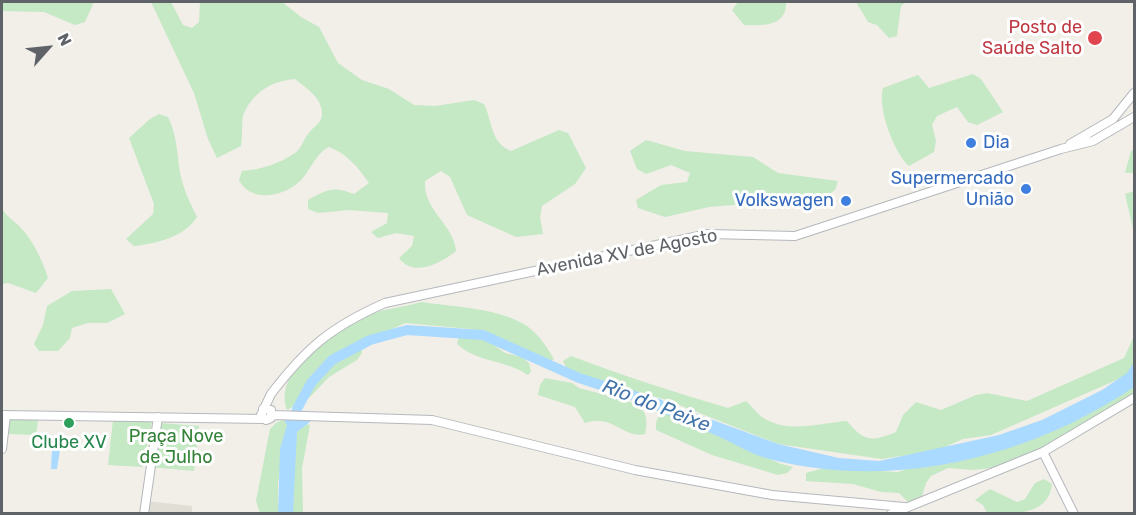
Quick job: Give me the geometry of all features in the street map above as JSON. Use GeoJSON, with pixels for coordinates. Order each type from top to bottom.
{"type":"FeatureCollection","features":[{"type":"Feature","properties":{"kind":"street"},"geometry":{"type":"LineString","coordinates":[[1061,148],[1103,126],[1119,113],[1134,93]]}},
{"type":"Feature","properties":{"kind":"street","name":"Avenida XV de Agosto"},"geometry":{"type":"LineString","coordinates":[[269,413],[275,387],[318,340],[342,324],[385,303],[700,235],[795,236],[1061,148],[1083,145],[1107,135],[1134,117]]}},
{"type":"Feature","properties":{"kind":"street"},"geometry":{"type":"LineString","coordinates":[[1103,126],[1107,135]]}},
{"type":"Feature","properties":{"kind":"street"},"geometry":{"type":"LineString","coordinates":[[891,513],[972,483],[1043,452],[1134,398]]}},
{"type":"Feature","properties":{"kind":"street"},"geometry":{"type":"LineString","coordinates":[[2,449],[4,415],[238,418],[269,413],[316,417],[432,420],[635,470],[772,495],[904,507]]}},
{"type":"Feature","properties":{"kind":"street"},"geometry":{"type":"LineString","coordinates":[[144,513],[158,417]]}},
{"type":"Feature","properties":{"kind":"street"},"geometry":{"type":"LineString","coordinates":[[1043,452],[1074,513]]}},
{"type":"Feature","properties":{"kind":"street"},"geometry":{"type":"LineString","coordinates":[[850,502],[857,513]]}},
{"type":"Feature","properties":{"kind":"shaded area"},"geometry":{"type":"Polygon","coordinates":[[[147,501],[192,506],[192,513],[146,514],[147,501]]]}},
{"type":"Feature","properties":{"kind":"green space"},"geometry":{"type":"Polygon","coordinates":[[[2,2],[94,2],[85,22],[75,25],[44,12],[2,11],[2,2]]]}},
{"type":"Feature","properties":{"kind":"green space"},"geometry":{"type":"Polygon","coordinates":[[[151,2],[171,2],[183,25],[192,28],[199,22],[200,2],[282,2],[319,27],[338,63],[362,80],[389,89],[414,105],[435,106],[474,100],[484,104],[499,143],[511,151],[559,130],[568,133],[586,168],[575,184],[542,206],[540,217],[543,234],[516,237],[467,215],[450,177],[441,171],[425,181],[426,192],[433,209],[450,233],[456,251],[435,264],[420,268],[412,267],[399,258],[412,246],[414,236],[396,233],[378,238],[371,232],[387,223],[388,213],[349,210],[318,213],[308,209],[308,200],[326,191],[335,189],[354,194],[369,183],[352,162],[329,147],[316,159],[299,182],[284,191],[259,195],[244,187],[239,180],[242,171],[270,165],[297,151],[320,121],[322,109],[320,103],[295,79],[271,85],[253,99],[244,113],[241,146],[217,158],[208,139],[194,93],[151,2]]]}},
{"type":"Feature","properties":{"kind":"green space"},"geometry":{"type":"Polygon","coordinates":[[[738,2],[786,2],[783,16],[778,20],[766,24],[744,25],[732,10],[738,2]]]}},
{"type":"Feature","properties":{"kind":"green space"},"geometry":{"type":"Polygon","coordinates":[[[856,2],[906,2],[901,6],[897,36],[889,38],[877,25],[868,22],[856,2]]]}},
{"type":"Feature","properties":{"kind":"green space"},"geometry":{"type":"Polygon","coordinates":[[[973,74],[981,79],[1003,112],[977,125],[968,122],[957,107],[937,116],[932,125],[936,141],[934,152],[909,166],[903,160],[888,129],[882,106],[883,88],[918,75],[929,88],[973,74]]]}},
{"type":"Feature","properties":{"kind":"green space"},"geometry":{"type":"Polygon","coordinates":[[[159,114],[168,117],[171,124],[181,179],[197,217],[177,235],[134,246],[126,239],[153,214],[154,204],[129,138],[159,114]]]}},
{"type":"Feature","properties":{"kind":"green space"},"geometry":{"type":"Polygon","coordinates":[[[646,140],[685,151],[753,157],[778,173],[838,181],[835,190],[828,195],[802,206],[745,204],[709,207],[665,217],[638,208],[636,200],[661,185],[687,182],[690,173],[671,165],[646,174],[637,169],[630,151],[646,140]]]}},
{"type":"Feature","properties":{"kind":"green space"},"geometry":{"type":"Polygon","coordinates":[[[1134,149],[1134,173],[1125,173],[1131,151],[1134,149]]]}},
{"type":"Feature","properties":{"kind":"green space"},"geometry":{"type":"Polygon","coordinates":[[[1134,191],[1134,233],[1125,194],[1134,191]]]}},
{"type":"Feature","properties":{"kind":"green space"},"geometry":{"type":"Polygon","coordinates":[[[2,208],[30,239],[43,265],[48,278],[36,293],[8,283],[2,284],[2,208]]]}},
{"type":"Feature","properties":{"kind":"green space"},"geometry":{"type":"Polygon","coordinates":[[[111,289],[125,314],[107,323],[88,323],[72,328],[70,338],[58,351],[39,351],[34,344],[43,325],[47,306],[72,291],[111,289]]]}},
{"type":"Feature","properties":{"kind":"green space"},"geometry":{"type":"Polygon","coordinates":[[[421,302],[479,310],[509,317],[532,330],[554,359],[546,363],[489,334],[471,329],[405,323],[362,344],[362,353],[357,360],[329,377],[310,397],[287,410],[285,394],[289,379],[311,351],[357,320],[383,310],[421,302]]]}},
{"type":"Feature","properties":{"kind":"green space"},"geometry":{"type":"Polygon","coordinates":[[[467,332],[483,337],[505,353],[522,357],[529,363],[531,372],[528,375],[511,366],[465,350],[457,344],[459,336],[467,332]]]}},
{"type":"Feature","properties":{"kind":"green space"},"geometry":{"type":"Polygon","coordinates":[[[1134,336],[1134,369],[1130,374],[991,435],[963,439],[938,450],[882,459],[778,444],[664,399],[583,379],[568,371],[563,361],[571,356],[649,384],[728,408],[746,401],[758,414],[776,424],[796,427],[847,421],[858,433],[874,438],[896,432],[903,415],[916,402],[941,410],[976,395],[987,393],[1027,401],[1124,358],[1134,336]]]}},
{"type":"Feature","properties":{"kind":"green space"},"geometry":{"type":"Polygon","coordinates":[[[545,378],[572,383],[579,388],[635,403],[646,416],[645,434],[630,433],[603,421],[585,423],[575,407],[538,395],[540,385],[545,378]]]}},
{"type":"Feature","properties":{"kind":"green space"},"geometry":{"type":"Polygon","coordinates":[[[1134,387],[1134,395],[1061,444],[992,468],[974,470],[948,468],[931,476],[926,483],[920,502],[913,507],[899,493],[881,492],[853,484],[806,481],[806,473],[824,468],[898,472],[1134,387]]]}},
{"type":"Feature","properties":{"kind":"green space"},"geometry":{"type":"Polygon","coordinates":[[[669,411],[781,464],[793,467],[787,473],[778,475],[712,455],[656,430],[658,417],[669,411]]]}},
{"type":"Feature","properties":{"kind":"green space"},"geometry":{"type":"Polygon","coordinates":[[[8,420],[38,420],[36,435],[7,434],[8,420]]]}},
{"type":"Feature","properties":{"kind":"green space","name":"Praça Nove de Julho"},"geometry":{"type":"Polygon","coordinates":[[[113,420],[152,421],[143,467],[108,465],[113,420]]]}},
{"type":"Feature","properties":{"kind":"green space"},"geometry":{"type":"Polygon","coordinates":[[[283,420],[288,422],[278,483],[278,513],[260,513],[256,501],[270,429],[283,420]]]}},
{"type":"Feature","properties":{"kind":"green space","name":"Praça Nove de Julho"},"geometry":{"type":"Polygon","coordinates":[[[160,423],[199,426],[194,471],[151,467],[160,423]]]}},
{"type":"Feature","properties":{"kind":"green space"},"geometry":{"type":"Polygon","coordinates":[[[301,423],[310,425],[302,468],[303,513],[288,514],[296,425],[301,423]]]}},
{"type":"Feature","properties":{"kind":"green space"},"geometry":{"type":"Polygon","coordinates":[[[1044,479],[1052,484],[1050,494],[1045,502],[1029,511],[987,513],[983,505],[975,500],[990,489],[1017,502],[1025,499],[1035,483],[1044,479]]]}},
{"type":"Feature","properties":{"kind":"water"},"geometry":{"type":"Polygon","coordinates":[[[1134,362],[1134,387],[1093,412],[1050,433],[1004,450],[957,462],[909,469],[861,471],[813,468],[766,458],[644,406],[648,396],[778,444],[839,458],[879,461],[999,435],[1042,420],[1102,390],[1127,373],[1134,362]]]}},
{"type":"Feature","properties":{"kind":"water"},"geometry":{"type":"Polygon","coordinates":[[[281,414],[316,417],[297,432],[293,513],[278,514],[280,449],[287,425],[281,414]]]}},
{"type":"Feature","properties":{"kind":"water"},"geometry":{"type":"Polygon","coordinates":[[[52,449],[60,450],[57,469],[51,469],[52,449]]]}},
{"type":"Feature","properties":{"kind":"waterway","name":"Rio do Peixe"},"geometry":{"type":"LineString","coordinates":[[294,424],[297,409],[311,383],[332,360],[370,340],[407,330],[483,335],[579,378],[659,404]]}},
{"type":"Feature","properties":{"kind":"place","name":"Posto de Saúde Salto"},"geometry":{"type":"Point","coordinates":[1095,38]}},
{"type":"Feature","properties":{"kind":"place","name":"Dia"},"geometry":{"type":"Point","coordinates":[971,143]}},
{"type":"Feature","properties":{"kind":"place","name":"Supermercado União"},"geometry":{"type":"Point","coordinates":[1026,189]}},
{"type":"Feature","properties":{"kind":"place","name":"Volkswagen"},"geometry":{"type":"Point","coordinates":[846,201]}},
{"type":"Feature","properties":{"kind":"place","name":"Clube XV"},"geometry":{"type":"Point","coordinates":[69,423]}}]}
